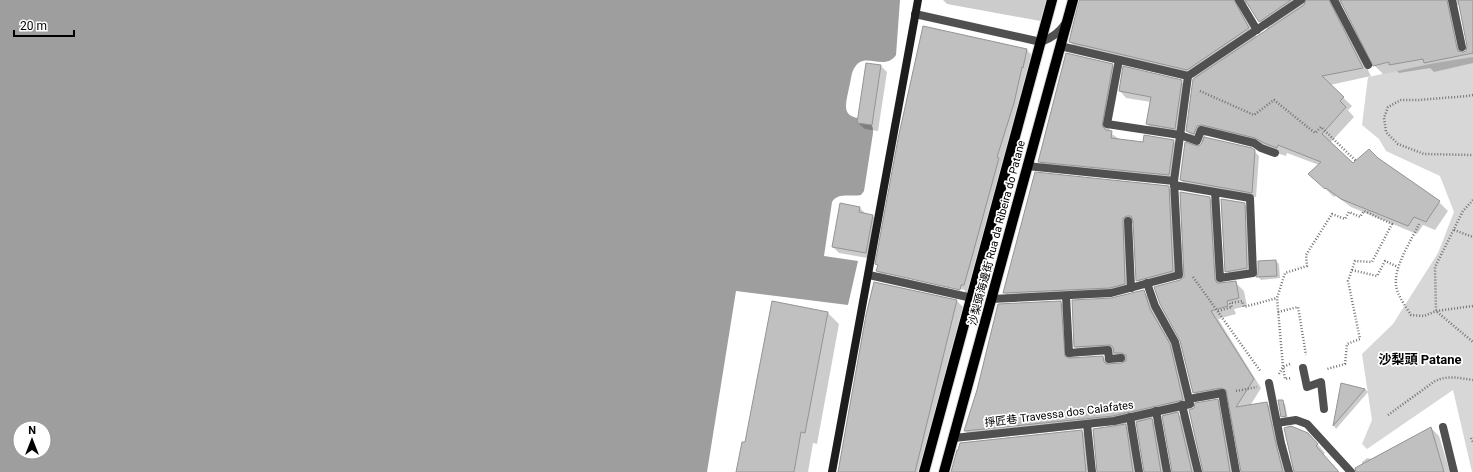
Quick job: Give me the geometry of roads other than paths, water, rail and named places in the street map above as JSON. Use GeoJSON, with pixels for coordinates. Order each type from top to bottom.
{"type":"FeatureCollection","features":[{"type":"Feature","properties":{"kind":"main road","name":"沙梨頭海邊街 Rua da Ribeira do Patane"},"geometry":{"type":"LineString","coordinates":[[924,472],[1052,0]]}},
{"type":"Feature","properties":{"kind":"main road","name":"沙梨頭海邊街 Rua da Ribeira do Patane"},"geometry":{"type":"LineString","coordinates":[[944,472],[1072,0]]}},
{"type":"Feature","properties":{"kind":"street"},"geometry":{"type":"LineString","coordinates":[[832,472],[918,0]]}},
{"type":"Feature","properties":{"kind":"street"},"geometry":{"type":"LineString","coordinates":[[1239,0],[1257,30]]}},
{"type":"Feature","properties":{"kind":"street"},"geometry":{"type":"LineString","coordinates":[[991,299],[1111,293],[1179,275],[1174,183],[1187,80],[1301,0]]}},
{"type":"Feature","properties":{"kind":"street"},"geometry":{"type":"LineString","coordinates":[[1334,0],[1368,65]]}},
{"type":"Feature","properties":{"kind":"street"},"geometry":{"type":"LineString","coordinates":[[1452,0],[1462,47]]}},
{"type":"Feature","properties":{"kind":"street"},"geometry":{"type":"LineString","coordinates":[[915,14],[1041,42],[1051,38],[1060,31],[1067,21]]}},
{"type":"Feature","properties":{"kind":"street"},"geometry":{"type":"LineString","coordinates":[[1060,46],[1119,60],[1187,80]]}},
{"type":"Feature","properties":{"kind":"street"},"geometry":{"type":"LineString","coordinates":[[1119,60],[1107,124],[1180,135],[1197,141],[1201,130],[1254,143],[1261,148],[1276,153]]}},
{"type":"Feature","properties":{"kind":"street"},"geometry":{"type":"LineString","coordinates":[[1027,166],[1174,183],[1250,198],[1253,273],[1220,278],[1215,192]]}},
{"type":"Feature","properties":{"kind":"street"},"geometry":{"type":"LineString","coordinates":[[1128,221],[1131,288]]}},
{"type":"Feature","properties":{"kind":"street"},"geometry":{"type":"LineString","coordinates":[[869,274],[972,298]]}},
{"type":"Feature","properties":{"kind":"street"},"geometry":{"type":"LineString","coordinates":[[1148,284],[1155,306],[1175,342],[1198,472]]}},
{"type":"Feature","properties":{"kind":"street"},"geometry":{"type":"LineString","coordinates":[[1066,296],[1069,352],[1108,350],[1110,359],[1121,358]]}},
{"type":"Feature","properties":{"kind":"street"},"geometry":{"type":"LineString","coordinates":[[1303,368],[1307,387],[1321,382],[1324,409]]}},
{"type":"Feature","properties":{"kind":"street"},"geometry":{"type":"LineString","coordinates":[[1269,383],[1289,472]]}},
{"type":"Feature","properties":{"kind":"street","name":"掙匠巷 Travessa dos Calafates"},"geometry":{"type":"LineString","coordinates":[[954,438],[1114,421],[1222,393],[1236,472]]}},
{"type":"Feature","properties":{"kind":"street"},"geometry":{"type":"LineString","coordinates":[[1156,411],[1167,472]]}},
{"type":"Feature","properties":{"kind":"street"},"geometry":{"type":"LineString","coordinates":[[1130,417],[1139,472]]}},
{"type":"Feature","properties":{"kind":"street"},"geometry":{"type":"LineString","coordinates":[[1277,423],[1296,420],[1307,424],[1351,472]]}},
{"type":"Feature","properties":{"kind":"street"},"geometry":{"type":"LineString","coordinates":[[1087,424],[1092,472]]}},
{"type":"Feature","properties":{"kind":"street"},"geometry":{"type":"LineString","coordinates":[[1443,427],[1454,472]]}},
{"type":"Feature","properties":{"kind":"district","name":"沙梨頭 Patane"},"geometry":{"type":"Point","coordinates":[1420,359]}}]}
